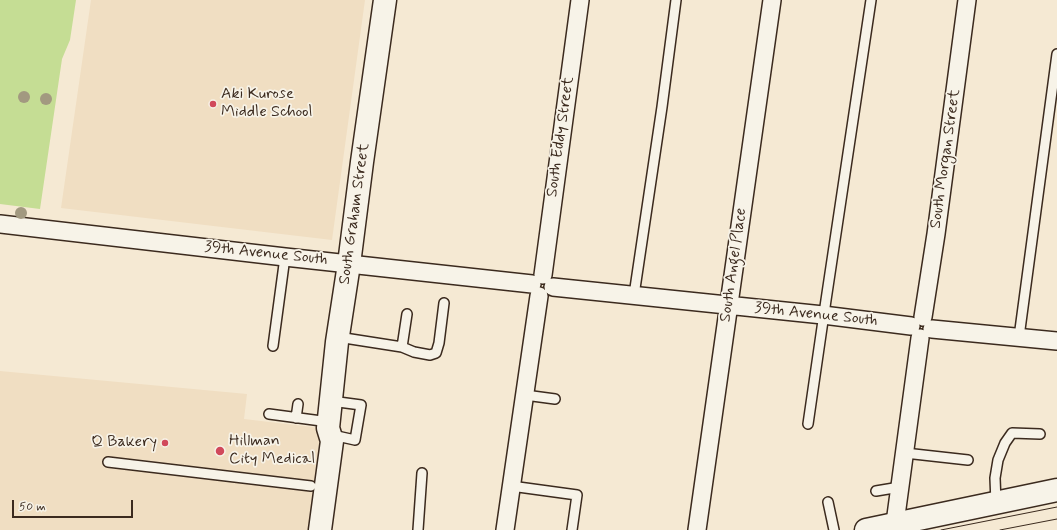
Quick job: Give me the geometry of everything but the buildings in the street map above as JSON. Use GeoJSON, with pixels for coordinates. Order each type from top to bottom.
{"type":"FeatureCollection","features":[{"type":"Feature","properties":{"kind":"street","name":"South Graham Street"},"geometry":{"type":"LineString","coordinates":[[320,530],[332,441],[330,417],[338,337],[386,0]]}},
{"type":"Feature","properties":{"kind":"street","name":"South Eddy Street"},"geometry":{"type":"LineString","coordinates":[[505,530],[542,285],[580,0]]}},
{"type":"Feature","properties":{"kind":"street","name":"South Angel Place"},"geometry":{"type":"LineString","coordinates":[[697,530],[772,0]]}},
{"type":"Feature","properties":{"kind":"street","name":"South Morgan Street"},"geometry":{"type":"LineString","coordinates":[[895,523],[937,227],[967,0]]}},
{"type":"Feature","properties":{"kind":"street","name":"39th Avenue South"},"geometry":{"type":"LineString","coordinates":[[0,224],[285,257],[1057,341]]}},
{"type":"Feature","properties":{"kind":"street"},"geometry":{"type":"LineString","coordinates":[[304,530],[317,440],[330,417]]}},
{"type":"Feature","properties":{"kind":"street"},"geometry":{"type":"LineString","coordinates":[[866,530],[1057,490]]}},
{"type":"Feature","properties":{"kind":"lane"},"geometry":{"type":"LineString","coordinates":[[634,295],[662,108],[676,0]]}},
{"type":"Feature","properties":{"kind":"lane"},"geometry":{"type":"LineString","coordinates":[[808,424],[870,0]]}},
{"type":"Feature","properties":{"kind":"lane"},"geometry":{"type":"LineString","coordinates":[[1019,337],[1057,54]]}},
{"type":"Feature","properties":{"kind":"lane"},"geometry":{"type":"LineString","coordinates":[[273,346],[285,257]]}},
{"type":"Feature","properties":{"kind":"lane"},"geometry":{"type":"LineString","coordinates":[[338,337],[402,347],[414,352],[430,355],[436,353],[439,343],[444,303]]}},
{"type":"Feature","properties":{"kind":"lane"},"geometry":{"type":"LineString","coordinates":[[402,347],[407,314]]}},
{"type":"Feature","properties":{"kind":"lane"},"geometry":{"type":"LineString","coordinates":[[525,395],[555,399]]}},
{"type":"Feature","properties":{"kind":"lane"},"geometry":{"type":"LineString","coordinates":[[296,418],[298,404]]}},
{"type":"Feature","properties":{"kind":"lane"},"geometry":{"type":"LineString","coordinates":[[269,414],[296,418],[330,417]]}},
{"type":"Feature","properties":{"kind":"lane"},"geometry":{"type":"LineString","coordinates":[[996,503],[995,478],[998,460],[1012,433],[1040,434]]}},
{"type":"Feature","properties":{"kind":"lane"},"geometry":{"type":"LineString","coordinates":[[905,453],[968,460]]}},
{"type":"Feature","properties":{"kind":"lane"},"geometry":{"type":"LineString","coordinates":[[108,462],[310,486]]}},
{"type":"Feature","properties":{"kind":"lane"},"geometry":{"type":"LineString","coordinates":[[418,530],[422,473]]}},
{"type":"Feature","properties":{"kind":"lane"},"geometry":{"type":"LineString","coordinates":[[511,486],[578,495],[572,530]]}},
{"type":"Feature","properties":{"kind":"lane"},"geometry":{"type":"LineString","coordinates":[[876,491],[900,487]]}},
{"type":"Feature","properties":{"kind":"lane"},"geometry":{"type":"LineString","coordinates":[[828,502],[834,530]]}},
{"type":"Feature","properties":{"kind":"shaded area","name":"Aki Kurose Middle School"},"geometry":{"type":"Polygon","coordinates":[[[91,0],[365,0],[332,240],[61,208],[91,0]]]}},
{"type":"Feature","properties":{"kind":"shaded area"},"geometry":{"type":"Polygon","coordinates":[[[0,371],[247,394],[244,419],[321,428],[309,530],[0,530],[0,371]]]}},
{"type":"Feature","properties":{"kind":"green space"},"geometry":{"type":"Polygon","coordinates":[[[0,0],[76,0],[70,40],[62,59],[40,209],[0,204],[0,0]]]}},
{"type":"Feature","properties":{"kind":"tram line"},"geometry":{"type":"LineString","coordinates":[[941,530],[1057,507]]}},
{"type":"Feature","properties":{"kind":"tram line"},"geometry":{"type":"LineString","coordinates":[[1000,530],[1057,519]]}},
{"type":"Feature","properties":{"kind":"place","name":"Aki Kurose Middle School"},"geometry":{"type":"Point","coordinates":[213,104]}},
{"type":"Feature","properties":{"kind":"place","name":"Q Bakery"},"geometry":{"type":"Point","coordinates":[165,443]}},
{"type":"Feature","properties":{"kind":"place","name":"Hillman City Medical"},"geometry":{"type":"Point","coordinates":[220,451]}}]}
